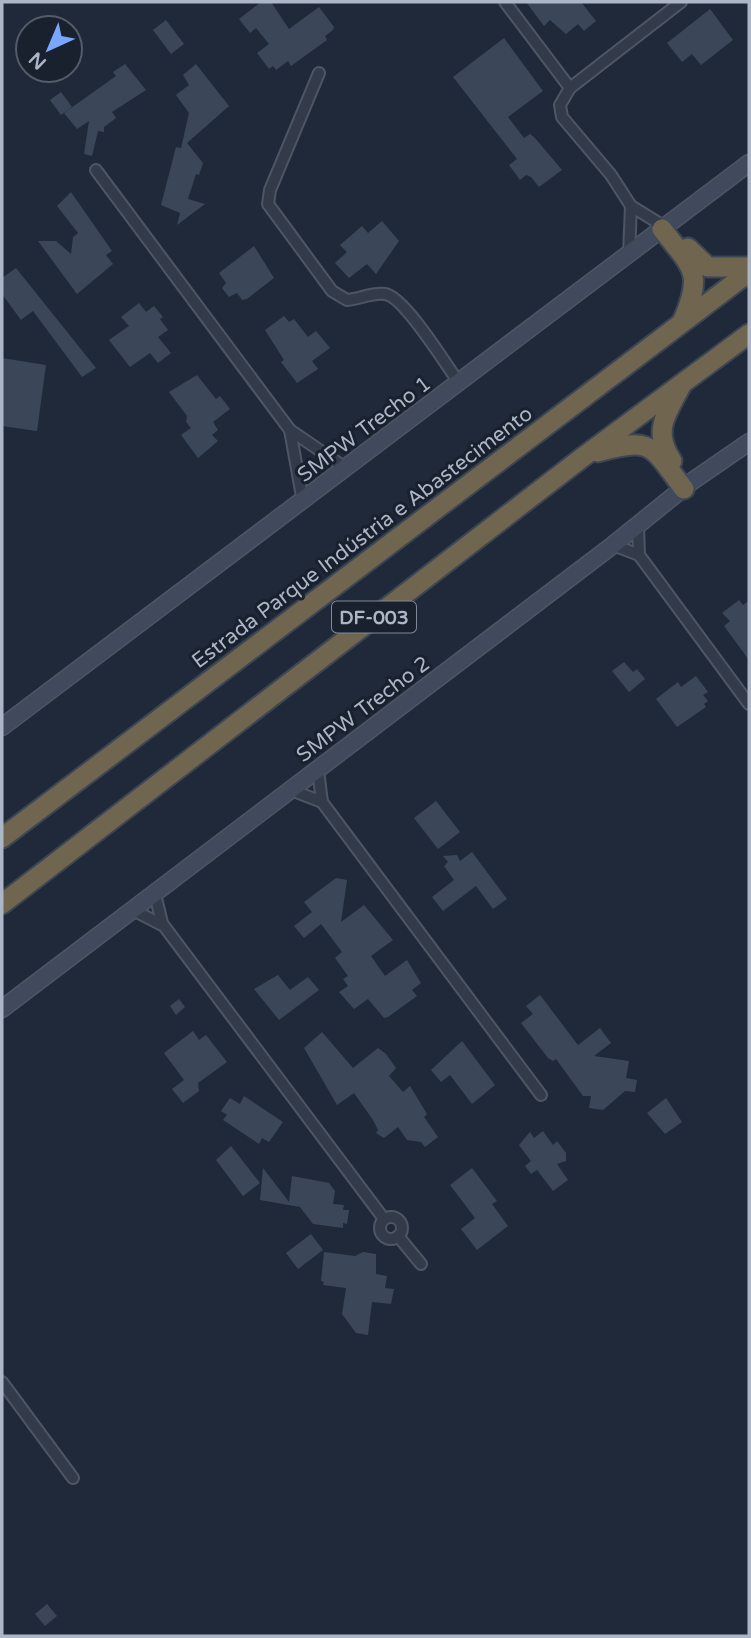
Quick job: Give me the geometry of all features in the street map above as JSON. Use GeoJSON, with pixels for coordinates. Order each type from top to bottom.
{"type":"FeatureCollection","features":[{"type":"Feature","properties":{"kind":"highway"},"geometry":{"type":"LineString","coordinates":[[666,226],[708,267],[749,270]]}},
{"type":"Feature","properties":{"kind":"highway"},"geometry":{"type":"LineString","coordinates":[[666,226],[696,278],[692,298],[681,324]]}},
{"type":"Feature","properties":{"kind":"highway","name":"Estrada Parque Indústria e Abastecimento"},"geometry":{"type":"LineString","coordinates":[[2,838],[749,270]]}},
{"type":"Feature","properties":{"kind":"highway","name":"DF-003"},"geometry":{"type":"LineString","coordinates":[[2,904],[583,457],[749,334]]}},
{"type":"Feature","properties":{"kind":"highway"},"geometry":{"type":"LineString","coordinates":[[684,382],[663,424],[661,438],[687,486]]}},
{"type":"Feature","properties":{"kind":"highway"},"geometry":{"type":"LineString","coordinates":[[583,457],[625,444],[643,443],[687,486]]}},
{"type":"Feature","properties":{"kind":"street"},"geometry":{"type":"LineString","coordinates":[[505,2],[570,89]]}},
{"type":"Feature","properties":{"kind":"street"},"geometry":{"type":"LineString","coordinates":[[666,226],[631,206],[611,175],[562,117],[560,105],[570,89],[681,2]]}},
{"type":"Feature","properties":{"kind":"street"},"geometry":{"type":"LineString","coordinates":[[319,73],[270,190],[268,204],[332,291],[347,300],[381,294],[391,295],[406,310],[459,383]]}},
{"type":"Feature","properties":{"kind":"street","name":"SMPW Trecho 1"},"geometry":{"type":"LineString","coordinates":[[2,727],[749,163]]}},
{"type":"Feature","properties":{"kind":"street"},"geometry":{"type":"LineString","coordinates":[[96,170],[290,430],[347,469]]}},
{"type":"Feature","properties":{"kind":"street"},"geometry":{"type":"LineString","coordinates":[[629,254],[631,206]]}},
{"type":"Feature","properties":{"kind":"street"},"geometry":{"type":"LineString","coordinates":[[290,430],[303,502]]}},
{"type":"Feature","properties":{"kind":"street","name":"SMPW Trecho 2"},"geometry":{"type":"LineString","coordinates":[[2,1009],[614,545],[687,486],[749,442]]}},
{"type":"Feature","properties":{"kind":"street"},"geometry":{"type":"LineString","coordinates":[[638,526],[639,555]]}},
{"type":"Feature","properties":{"kind":"street"},"geometry":{"type":"LineString","coordinates":[[614,545],[639,555],[749,704]]}},
{"type":"Feature","properties":{"kind":"street"},"geometry":{"type":"LineString","coordinates":[[318,770],[322,802],[541,1095]]}},
{"type":"Feature","properties":{"kind":"street"},"geometry":{"type":"LineString","coordinates":[[291,790],[322,802]]}},
{"type":"Feature","properties":{"kind":"street"},"geometry":{"type":"LineString","coordinates":[[155,894],[162,923],[384,1219],[380,1228],[384,1237],[398,1236],[421,1264]]}},
{"type":"Feature","properties":{"kind":"street"},"geometry":{"type":"LineString","coordinates":[[133,910],[162,923]]}},
{"type":"Feature","properties":{"kind":"street"},"geometry":{"type":"LineString","coordinates":[[2,1382],[73,1478]]}},
{"type":"Feature","properties":{"kind":"building"},"geometry":{"type":"Polygon","coordinates":[[[261,2],[271,2],[289,29],[319,7],[334,27],[333,30],[325,36],[327,40],[291,66],[288,61],[276,70],[273,66],[269,69],[257,53],[269,44],[256,28],[250,33],[239,19],[261,2]]]}},
{"type":"Feature","properties":{"kind":"building"},"geometry":{"type":"Polygon","coordinates":[[[526,2],[581,2],[596,21],[584,31],[578,24],[566,34],[550,20],[544,26],[526,2]]]}},
{"type":"Feature","properties":{"kind":"building"},"geometry":{"type":"Polygon","coordinates":[[[710,9],[733,40],[701,65],[692,54],[682,62],[667,43],[710,9]]]}},
{"type":"Feature","properties":{"kind":"building"},"geometry":{"type":"Polygon","coordinates":[[[166,20],[184,44],[171,54],[153,30],[166,20]]]}},
{"type":"Feature","properties":{"kind":"building"},"geometry":{"type":"Polygon","coordinates":[[[504,38],[543,91],[508,117],[524,138],[530,134],[535,138],[562,170],[539,187],[526,175],[520,180],[509,165],[517,159],[453,77],[504,38]]]}},
{"type":"Feature","properties":{"kind":"building"},"geometry":{"type":"Polygon","coordinates":[[[125,64],[146,90],[112,112],[116,118],[104,127],[104,132],[98,131],[92,156],[84,154],[89,121],[77,129],[64,113],[116,76],[113,72],[125,64]]]}},
{"type":"Feature","properties":{"kind":"building"},"geometry":{"type":"Polygon","coordinates":[[[196,64],[229,106],[187,143],[203,163],[199,175],[196,174],[188,199],[205,204],[177,225],[180,213],[161,205],[176,147],[181,148],[189,113],[176,95],[189,85],[183,75],[196,64]]]}},
{"type":"Feature","properties":{"kind":"building"},"geometry":{"type":"Polygon","coordinates":[[[61,92],[72,107],[61,115],[50,100],[61,92]]]}},
{"type":"Feature","properties":{"kind":"building"},"geometry":{"type":"Polygon","coordinates":[[[71,192],[112,251],[106,255],[113,264],[77,294],[38,241],[56,241],[71,254],[73,237],[78,233],[57,206],[71,192]]]}},
{"type":"Feature","properties":{"kind":"building"},"geometry":{"type":"Polygon","coordinates":[[[382,221],[399,241],[376,274],[367,264],[349,278],[335,263],[347,252],[340,245],[362,226],[368,233],[382,221]]]}},
{"type":"Feature","properties":{"kind":"building"},"geometry":{"type":"Polygon","coordinates":[[[254,246],[274,278],[247,299],[242,300],[237,293],[229,297],[222,288],[226,283],[219,273],[254,246]]]}},
{"type":"Feature","properties":{"kind":"building"},"geometry":{"type":"Polygon","coordinates":[[[16,268],[96,368],[82,377],[33,311],[21,320],[2,294],[2,278],[16,268]]]}},
{"type":"Feature","properties":{"kind":"building"},"geometry":{"type":"Polygon","coordinates":[[[139,303],[146,312],[154,306],[163,317],[160,319],[168,330],[158,337],[171,353],[158,363],[150,353],[130,367],[109,340],[129,326],[121,317],[139,303]]]}},
{"type":"Feature","properties":{"kind":"building"},"geometry":{"type":"Polygon","coordinates":[[[284,316],[289,322],[294,319],[308,337],[316,331],[330,348],[312,361],[318,369],[297,383],[281,362],[284,360],[265,330],[284,316]]]}},
{"type":"Feature","properties":{"kind":"building"},"geometry":{"type":"Polygon","coordinates":[[[2,358],[46,365],[37,431],[2,426],[2,358]]]}},
{"type":"Feature","properties":{"kind":"building"},"geometry":{"type":"Polygon","coordinates":[[[197,375],[216,399],[220,396],[230,409],[213,422],[218,430],[212,435],[218,441],[198,458],[181,435],[191,428],[186,422],[187,416],[169,392],[197,375]]]}},
{"type":"Feature","properties":{"kind":"building"},"geometry":{"type":"Polygon","coordinates":[[[739,600],[743,605],[749,601],[749,660],[724,626],[730,621],[722,613],[739,600]]]}},
{"type":"Feature","properties":{"kind":"building"},"geometry":{"type":"Polygon","coordinates":[[[624,662],[633,672],[637,669],[645,679],[629,692],[612,671],[624,662]]]}},
{"type":"Feature","properties":{"kind":"building"},"geometry":{"type":"Polygon","coordinates":[[[696,676],[708,692],[703,695],[708,701],[704,704],[706,707],[677,727],[656,699],[678,682],[681,687],[696,676]]]}},
{"type":"Feature","properties":{"kind":"building"},"geometry":{"type":"Polygon","coordinates":[[[436,801],[460,832],[438,849],[414,818],[436,801]]]}},
{"type":"Feature","properties":{"kind":"building"},"geometry":{"type":"Polygon","coordinates":[[[472,852],[507,899],[493,909],[476,886],[443,911],[432,897],[454,880],[444,866],[448,862],[443,856],[457,855],[460,861],[472,852]]]}},
{"type":"Feature","properties":{"kind":"building"},"geometry":{"type":"Polygon","coordinates":[[[336,878],[347,880],[341,922],[364,905],[393,940],[371,956],[385,976],[407,960],[421,983],[412,990],[417,996],[388,1017],[384,1018],[368,999],[354,1009],[339,992],[348,986],[343,979],[348,976],[335,958],[342,952],[321,924],[304,938],[294,926],[312,912],[304,902],[336,878]]]}},
{"type":"Feature","properties":{"kind":"building"},"geometry":{"type":"Polygon","coordinates":[[[278,975],[290,990],[308,977],[319,990],[279,1020],[254,989],[278,975]]]}},
{"type":"Feature","properties":{"kind":"building"},"geometry":{"type":"Polygon","coordinates":[[[540,995],[578,1045],[600,1028],[611,1043],[594,1056],[629,1061],[626,1078],[637,1080],[635,1092],[625,1091],[603,1110],[589,1108],[591,1096],[583,1096],[556,1059],[553,1061],[548,1058],[521,1023],[533,1014],[526,1006],[540,995]]]}},
{"type":"Feature","properties":{"kind":"building"},"geometry":{"type":"Polygon","coordinates":[[[179,999],[185,1007],[176,1015],[170,1006],[179,999]]]}},
{"type":"Feature","properties":{"kind":"building"},"geometry":{"type":"Polygon","coordinates":[[[193,1031],[199,1040],[206,1035],[227,1062],[198,1083],[199,1091],[183,1103],[172,1089],[184,1080],[164,1053],[193,1031]]]}},
{"type":"Feature","properties":{"kind":"building"},"geometry":{"type":"Polygon","coordinates":[[[322,1032],[353,1068],[378,1048],[386,1054],[396,1068],[389,1076],[403,1092],[410,1086],[427,1114],[424,1117],[438,1137],[425,1147],[421,1142],[407,1140],[398,1127],[384,1138],[376,1133],[378,1130],[373,1120],[354,1093],[337,1105],[304,1048],[322,1032]]]}},
{"type":"Feature","properties":{"kind":"building"},"geometry":{"type":"Polygon","coordinates":[[[462,1041],[495,1085],[472,1104],[450,1075],[441,1082],[431,1070],[462,1041]]]}},
{"type":"Feature","properties":{"kind":"building"},"geometry":{"type":"Polygon","coordinates":[[[244,1096],[283,1122],[269,1142],[262,1138],[259,1144],[223,1120],[227,1115],[221,1111],[230,1098],[240,1104],[244,1096]]]}},
{"type":"Feature","properties":{"kind":"building"},"geometry":{"type":"Polygon","coordinates":[[[666,1098],[682,1122],[665,1134],[647,1113],[666,1098]]]}},
{"type":"Feature","properties":{"kind":"building"},"geometry":{"type":"Polygon","coordinates":[[[543,1131],[553,1145],[557,1141],[566,1153],[566,1161],[557,1164],[568,1180],[553,1191],[537,1170],[531,1174],[525,1166],[531,1161],[519,1145],[530,1132],[534,1138],[543,1131]]]}},
{"type":"Feature","properties":{"kind":"building"},"geometry":{"type":"Polygon","coordinates":[[[231,1146],[260,1183],[243,1196],[216,1160],[231,1146]]]}},
{"type":"Feature","properties":{"kind":"building"},"geometry":{"type":"Polygon","coordinates":[[[263,1168],[289,1202],[292,1176],[329,1183],[335,1191],[333,1204],[344,1205],[343,1210],[349,1210],[347,1224],[343,1223],[343,1228],[313,1224],[300,1207],[260,1200],[263,1168]]]}},
{"type":"Feature","properties":{"kind":"building"},"geometry":{"type":"Polygon","coordinates":[[[472,1168],[497,1201],[492,1204],[508,1226],[477,1250],[461,1229],[475,1218],[450,1185],[472,1168]]]}},
{"type":"Feature","properties":{"kind":"building"},"geometry":{"type":"Polygon","coordinates":[[[311,1234],[323,1250],[298,1269],[286,1253],[311,1234]]]}},
{"type":"Feature","properties":{"kind":"building"},"geometry":{"type":"Polygon","coordinates":[[[324,1252],[355,1256],[363,1252],[376,1254],[376,1274],[387,1276],[385,1288],[394,1289],[391,1304],[372,1302],[368,1335],[356,1333],[342,1314],[346,1288],[323,1285],[324,1282],[321,1281],[324,1252]]]}},
{"type":"Feature","properties":{"kind":"building"},"geometry":{"type":"Polygon","coordinates":[[[47,1604],[57,1616],[45,1626],[35,1614],[47,1604]]]}}]}
